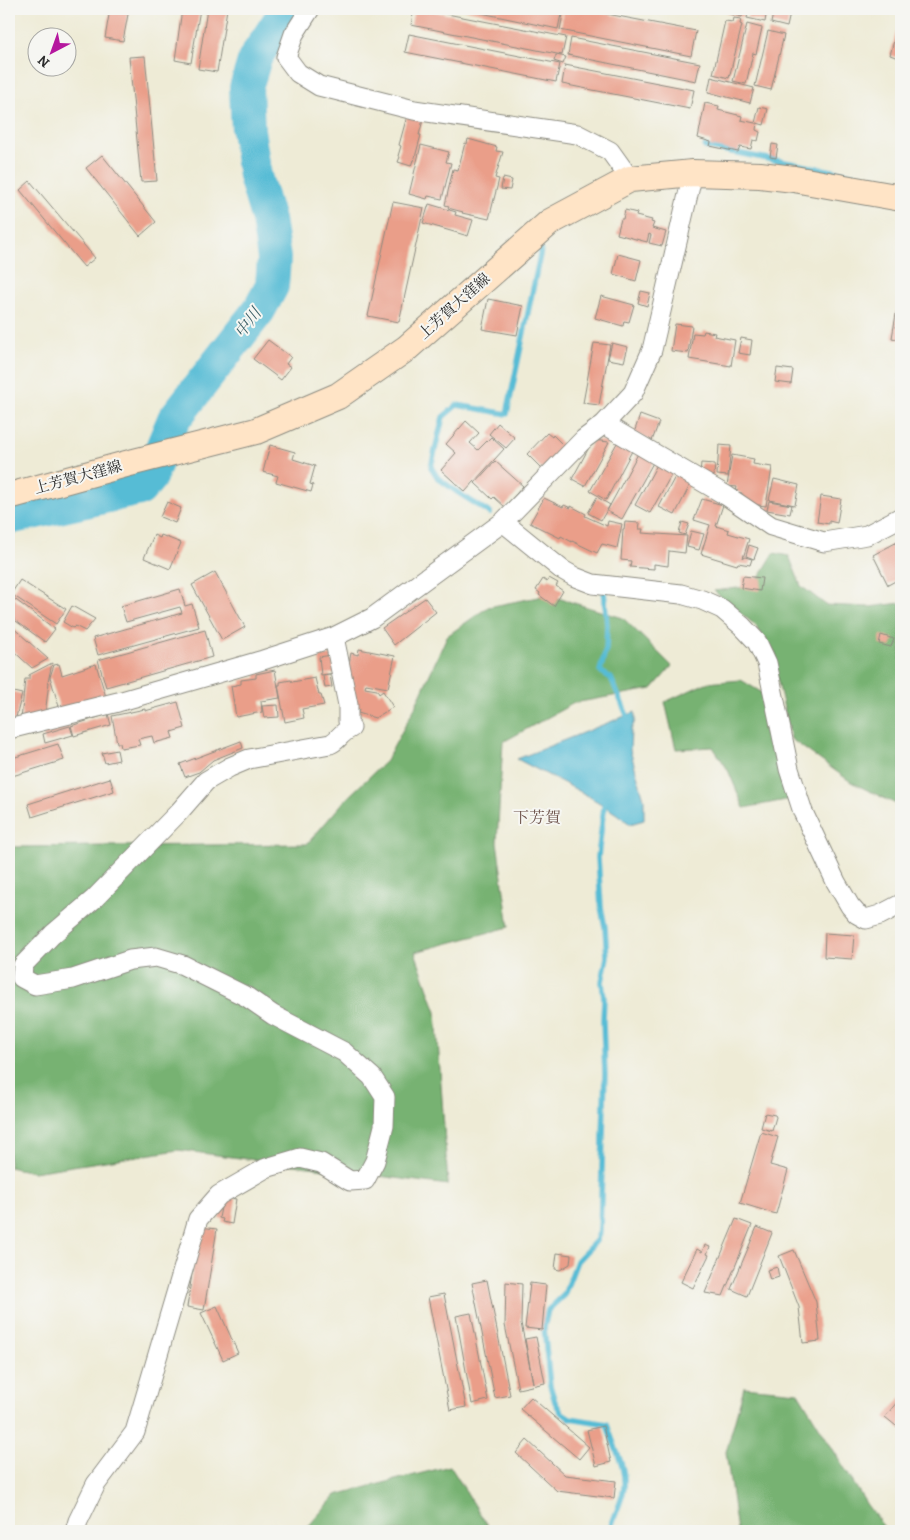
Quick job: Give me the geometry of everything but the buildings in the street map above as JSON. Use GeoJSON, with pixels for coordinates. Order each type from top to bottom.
{"type":"FeatureCollection","features":[{"type":"Feature","properties":{"kind":"main road","name":"上芳賀大窪線"},"geometry":{"type":"LineString","coordinates":[[9,496],[256,431],[338,396],[407,348],[550,222],[630,179],[693,173],[760,175],[794,179],[901,198]]}},
{"type":"Feature","properties":{"kind":"street"},"geometry":{"type":"LineString","coordinates":[[310,9],[294,34],[286,57],[298,73],[319,86],[414,110],[577,134],[610,150],[630,179]]}},
{"type":"Feature","properties":{"kind":"street"},"geometry":{"type":"LineString","coordinates":[[9,729],[118,702],[263,660],[334,637],[372,618],[503,522],[584,438],[604,424],[633,393],[652,350],[693,173]]}},
{"type":"Feature","properties":{"kind":"street"},"geometry":{"type":"LineString","coordinates":[[604,424],[727,496],[771,526],[824,542],[867,535],[901,517]]}},
{"type":"Feature","properties":{"kind":"street"},"geometry":{"type":"LineString","coordinates":[[503,522],[575,577],[593,584],[681,594],[702,600],[722,609],[742,626],[757,642],[767,664],[789,769],[803,812],[836,882],[850,906],[857,914],[866,919],[880,915],[901,904]]}},
{"type":"Feature","properties":{"kind":"street"},"geometry":{"type":"LineString","coordinates":[[75,1531],[96,1484],[135,1432],[198,1219],[219,1195],[266,1168],[300,1158],[321,1162],[350,1181],[365,1180],[374,1161],[384,1126],[385,1097],[372,1076],[344,1052],[183,965],[156,957],[130,960],[73,979],[35,985],[22,978],[23,966],[53,934],[94,899],[179,812],[206,781],[230,767],[249,759],[333,743],[343,731],[350,728],[348,705],[334,637]]}},
{"type":"Feature","properties":{"kind":"green space"},"geometry":{"type":"Polygon","coordinates":[[[774,553],[789,556],[801,586],[826,605],[869,607],[901,603],[901,892],[897,894],[900,806],[851,782],[791,739],[776,673],[776,654],[755,625],[714,591],[754,586],[774,553]]]}},
{"type":"Feature","properties":{"kind":"green space"},"geometry":{"type":"Polygon","coordinates":[[[548,595],[623,618],[672,666],[652,689],[574,703],[503,742],[497,842],[509,927],[415,952],[436,1012],[448,1185],[178,1150],[33,1172],[9,1167],[9,847],[307,844],[347,798],[386,761],[414,709],[447,636],[488,607],[548,595]]]}},
{"type":"Feature","properties":{"kind":"green space"},"geometry":{"type":"Polygon","coordinates":[[[741,680],[761,692],[791,799],[744,808],[728,770],[713,747],[676,749],[665,702],[706,683],[741,680]]]}},
{"type":"Feature","properties":{"kind":"green space"},"geometry":{"type":"Polygon","coordinates":[[[744,1387],[798,1392],[867,1505],[887,1531],[737,1531],[726,1452],[744,1387]]]}},
{"type":"Feature","properties":{"kind":"green space"},"geometry":{"type":"Polygon","coordinates":[[[450,1466],[491,1531],[304,1531],[336,1495],[450,1466]]]}},
{"type":"Feature","properties":{"kind":"water"},"geometry":{"type":"Polygon","coordinates":[[[635,712],[635,721],[631,730],[630,750],[644,799],[644,820],[630,824],[603,805],[517,759],[635,712]]]}},
{"type":"Feature","properties":{"kind":"waterway","name":"中川"},"geometry":{"type":"LineString","coordinates":[[9,518],[140,489],[150,477],[174,419],[259,310],[272,286],[274,258],[268,220],[255,176],[248,130],[246,88],[255,58],[287,9]]}},
{"type":"Feature","properties":{"kind":"waterway"},"geometry":{"type":"LineString","coordinates":[[705,147],[901,184]]}},
{"type":"Feature","properties":{"kind":"waterway"},"geometry":{"type":"LineString","coordinates":[[490,513],[438,478],[431,467],[443,417],[457,405],[507,414],[541,250]]}},
{"type":"Feature","properties":{"kind":"waterway"},"geometry":{"type":"LineString","coordinates":[[604,591],[607,625],[606,649],[600,671],[611,678],[629,720]]}},
{"type":"Feature","properties":{"kind":"waterway"},"geometry":{"type":"LineString","coordinates":[[605,798],[598,857],[607,957],[602,982],[605,1074],[600,1231],[596,1241],[577,1261],[564,1295],[548,1310],[544,1328],[550,1385],[555,1402],[561,1412],[570,1418],[607,1424],[620,1458],[624,1484],[622,1498],[610,1531]]}},
{"type":"Feature","properties":{"kind":"district","name":"下芳賀"},"geometry":{"type":"Point","coordinates":[537,818]}}]}
